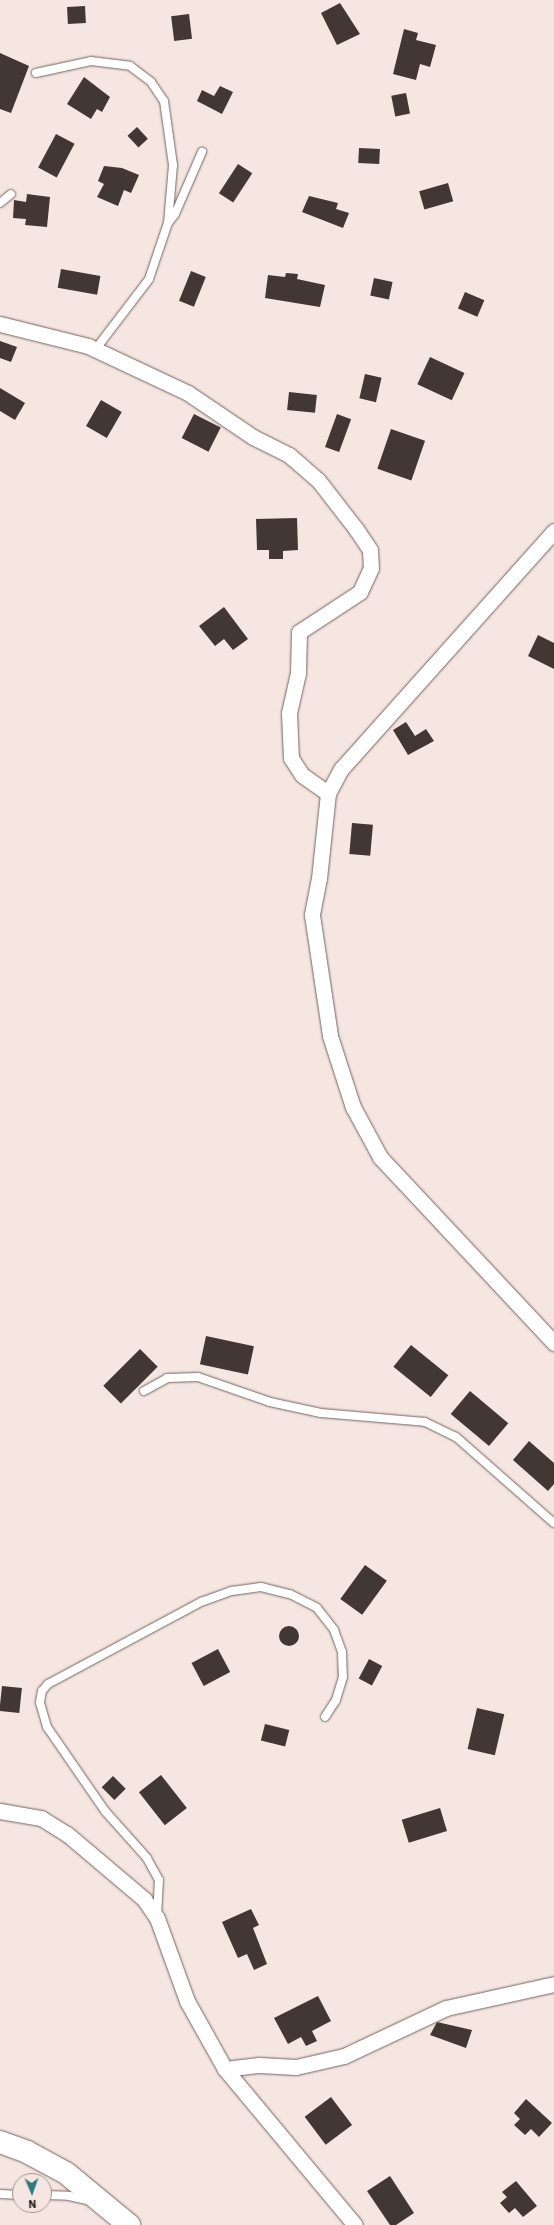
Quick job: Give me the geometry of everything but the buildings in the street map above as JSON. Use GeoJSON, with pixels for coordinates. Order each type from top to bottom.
{"type":"FeatureCollection","features":[{"type":"Feature","properties":{"kind":"main road"},"geometry":{"type":"LineString","coordinates":[[0,2142],[27,2152],[66,2173],[108,2206],[129,2225]]}},
{"type":"Feature","properties":{"kind":"street"},"geometry":{"type":"LineString","coordinates":[[0,324],[94,350],[188,393],[253,437],[289,454],[318,480],[370,550],[371,568],[360,592],[299,632],[298,673],[289,713],[291,758],[302,775],[328,793]]}},
{"type":"Feature","properties":{"kind":"street"},"geometry":{"type":"LineString","coordinates":[[554,531],[341,769],[328,793],[319,878],[312,915],[330,1036],[353,1107],[380,1157],[554,1343]]}},
{"type":"Feature","properties":{"kind":"street"},"geometry":{"type":"LineString","coordinates":[[0,1811],[41,1818],[67,1834],[144,1899],[157,1918],[187,2001],[225,2069],[355,2225]]}},
{"type":"Feature","properties":{"kind":"street"},"geometry":{"type":"LineString","coordinates":[[225,2069],[259,2065],[296,2066],[344,2056],[446,2008],[554,1984]]}},
{"type":"Feature","properties":{"kind":"lane"},"geometry":{"type":"LineString","coordinates":[[36,73],[91,61],[130,66],[151,82],[164,101],[173,164],[168,223],[149,279],[94,350]]}},
{"type":"Feature","properties":{"kind":"lane"},"geometry":{"type":"LineString","coordinates":[[168,223],[175,214],[202,152]]}},
{"type":"Feature","properties":{"kind":"lane"},"geometry":{"type":"LineString","coordinates":[[0,202],[11,194]]}},
{"type":"Feature","properties":{"kind":"lane"},"geometry":{"type":"LineString","coordinates":[[144,1392],[167,1378],[198,1377],[270,1402],[321,1413],[425,1422],[456,1437],[554,1523]]}},
{"type":"Feature","properties":{"kind":"lane"},"geometry":{"type":"LineString","coordinates":[[157,1918],[159,1880],[147,1858],[105,1811],[47,1727],[40,1711],[42,1691],[48,1684],[201,1602],[232,1591],[260,1587],[290,1594],[317,1608],[334,1630],[342,1652],[343,1677],[336,1700],[325,1717]]}},
{"type":"Feature","properties":{"kind":"lane"},"geometry":{"type":"LineString","coordinates":[[0,2194],[12,2195]]}},
{"type":"Feature","properties":{"kind":"lane"},"geometry":{"type":"LineString","coordinates":[[52,2195],[70,2196],[108,2206]]}}]}
